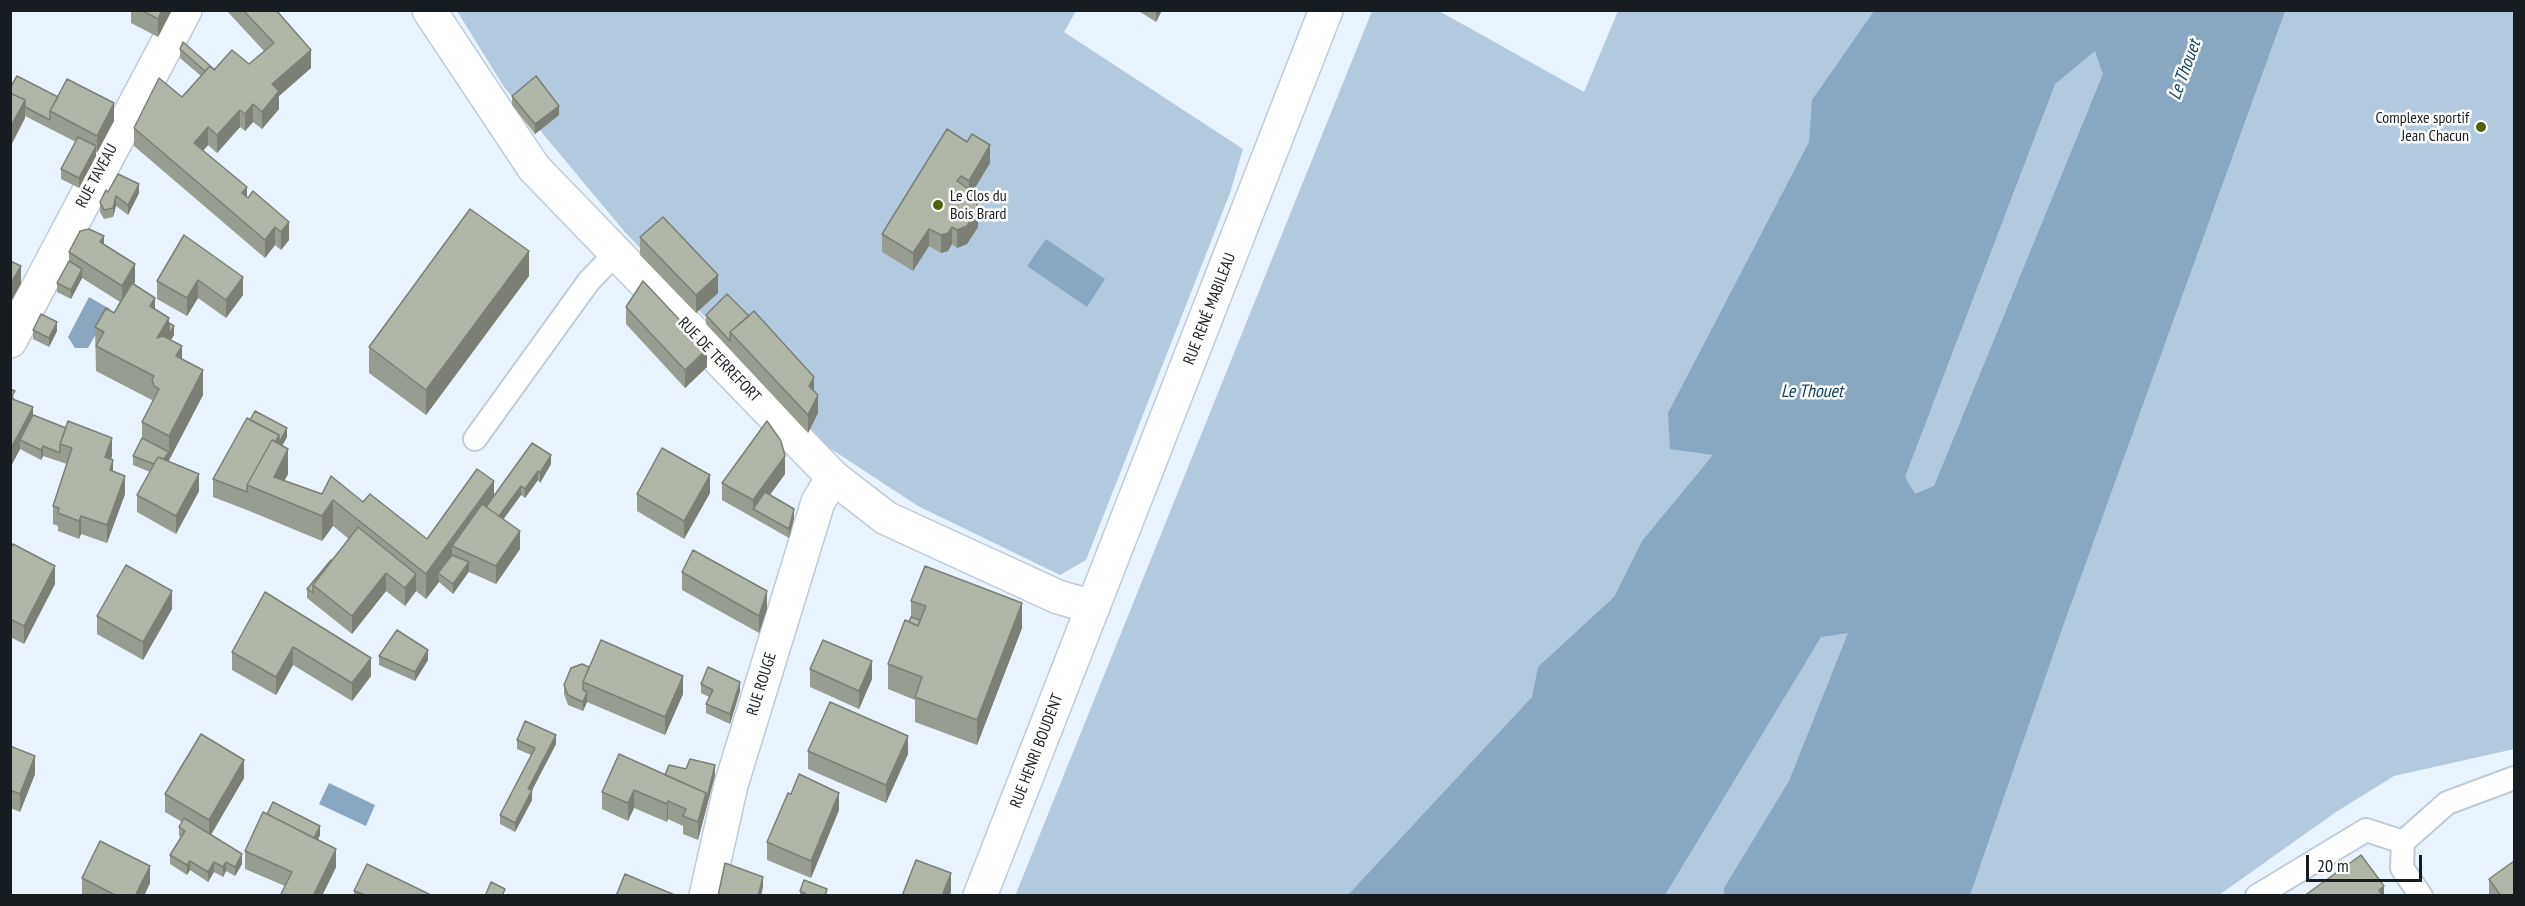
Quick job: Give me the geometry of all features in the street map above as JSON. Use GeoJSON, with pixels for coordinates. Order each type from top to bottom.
{"type":"FeatureCollection","features":[{"type":"Feature","properties":{"kind":"street","name":"RUE TAVEAU"},"geometry":{"type":"LineString","coordinates":[[10,341],[185,10]]}},
{"type":"Feature","properties":{"kind":"street","name":"RUE DE TERREFORT"},"geometry":{"type":"LineString","coordinates":[[429,10],[534,168],[833,477],[886,518],[1058,597],[1093,607]]}},
{"type":"Feature","properties":{"kind":"street","name":"RUE RENÉ MABILEAU"},"geometry":{"type":"LineString","coordinates":[[1093,607],[1326,10]]}},
{"type":"Feature","properties":{"kind":"street","name":"RUE ROUGE"},"geometry":{"type":"LineString","coordinates":[[706,896],[734,774],[818,502],[833,477]]}},
{"type":"Feature","properties":{"kind":"street","name":"RUE HENRI BOUDENT"},"geometry":{"type":"LineString","coordinates":[[980,896],[1093,607]]}},
{"type":"Feature","properties":{"kind":"lane"},"geometry":{"type":"LineString","coordinates":[[475,439],[589,281],[616,253]]}},
{"type":"Feature","properties":{"kind":"lane"},"geometry":{"type":"LineString","coordinates":[[2421,896],[2403,868],[2403,842],[2447,803],[2514,778]]}},
{"type":"Feature","properties":{"kind":"lane"},"geometry":{"type":"LineString","coordinates":[[2257,896],[2366,830],[2403,842]]}},
{"type":"Feature","properties":{"kind":"shaded area"},"geometry":{"type":"Polygon","coordinates":[[[457,11],[1076,11],[1064,32],[1243,149],[1230,193],[1086,560],[1060,575],[918,506],[828,447],[624,231],[504,87],[457,11]]]}},
{"type":"Feature","properties":{"kind":"shaded area"},"geometry":{"type":"Polygon","coordinates":[[[1372,11],[1439,11],[1584,92],[1618,11],[2514,11],[2514,749],[2394,776],[2336,812],[2219,895],[1015,896],[1372,11]]]}},
{"type":"Feature","properties":{"kind":"water","name":"Le Thouet"},"geometry":{"type":"Polygon","coordinates":[[[1874,11],[2285,11],[2062,629],[1970,895],[1724,895],[1724,888],[1789,781],[1848,633],[1821,637],[1665,895],[1348,895],[1532,697],[1538,667],[1614,597],[1642,541],[1713,455],[1670,449],[1668,413],[1809,142],[1812,100],[1874,11]],[[2095,51],[2055,84],[1905,477],[1915,494],[1934,486],[2103,74],[2095,51]]]}},
{"type":"Feature","properties":{"kind":"water"},"geometry":{"type":"Polygon","coordinates":[[[1046,239],[1105,279],[1087,307],[1027,266],[1046,239]]]}},
{"type":"Feature","properties":{"kind":"water"},"geometry":{"type":"Polygon","coordinates":[[[89,297],[110,309],[88,348],[75,348],[68,337],[89,297]]]}},
{"type":"Feature","properties":{"kind":"water"},"geometry":{"type":"Polygon","coordinates":[[[329,783],[375,805],[366,826],[319,804],[329,783]]]}},
{"type":"Feature","properties":{"kind":"building"},"geometry":{"type":"Polygon","coordinates":[[[141,10],[162,10],[158,19],[141,10]]]}},
{"type":"Feature","properties":{"kind":"building"},"geometry":{"type":"Polygon","coordinates":[[[243,10],[276,10],[311,50],[272,84],[279,91],[262,112],[253,104],[245,114],[240,110],[217,135],[208,127],[194,143],[247,187],[242,193],[248,198],[253,191],[289,222],[281,232],[275,227],[265,240],[134,128],[159,78],[182,97],[210,66],[214,70],[232,50],[249,64],[274,43],[243,10]]]}},
{"type":"Feature","properties":{"kind":"building"},"geometry":{"type":"Polygon","coordinates":[[[183,42],[215,70],[210,66],[205,71],[180,49],[183,42]]]}},
{"type":"Feature","properties":{"kind":"building"},"geometry":{"type":"Polygon","coordinates":[[[17,76],[58,97],[50,111],[50,120],[25,107],[25,100],[10,93],[10,88],[17,76]]]}},
{"type":"Feature","properties":{"kind":"building"},"geometry":{"type":"Polygon","coordinates":[[[536,76],[559,106],[535,124],[512,96],[536,76]]]}},
{"type":"Feature","properties":{"kind":"building"},"geometry":{"type":"Polygon","coordinates":[[[67,79],[114,103],[97,136],[50,111],[67,79]]]}},
{"type":"Feature","properties":{"kind":"building"},"geometry":{"type":"Polygon","coordinates":[[[10,93],[25,100],[10,128],[10,93]]]}},
{"type":"Feature","properties":{"kind":"building","name":"Le Clos du Bois Brard"},"geometry":{"type":"Polygon","coordinates":[[[947,129],[967,142],[972,134],[990,145],[969,181],[961,176],[957,181],[973,192],[971,195],[978,209],[967,226],[957,230],[952,227],[948,233],[941,235],[929,229],[913,253],[882,234],[947,129]]]}},
{"type":"Feature","properties":{"kind":"building"},"geometry":{"type":"Polygon","coordinates":[[[78,137],[96,146],[79,178],[61,169],[78,137]]]}},
{"type":"Feature","properties":{"kind":"building"},"geometry":{"type":"Polygon","coordinates":[[[118,174],[139,184],[128,205],[116,196],[113,208],[104,210],[100,202],[118,174]]]}},
{"type":"Feature","properties":{"kind":"building"},"geometry":{"type":"Polygon","coordinates":[[[470,209],[529,251],[426,390],[369,347],[470,209]]]}},
{"type":"Feature","properties":{"kind":"building"},"geometry":{"type":"Polygon","coordinates":[[[663,217],[718,275],[696,295],[640,237],[663,217]]]}},
{"type":"Feature","properties":{"kind":"building"},"geometry":{"type":"Polygon","coordinates":[[[89,229],[104,236],[100,242],[135,264],[122,286],[69,252],[80,231],[89,229]]]}},
{"type":"Feature","properties":{"kind":"building"},"geometry":{"type":"Polygon","coordinates":[[[184,235],[243,277],[226,300],[198,280],[187,298],[157,281],[184,235]]]}},
{"type":"Feature","properties":{"kind":"building"},"geometry":{"type":"Polygon","coordinates":[[[10,261],[21,266],[10,285],[10,261]]]}},
{"type":"Feature","properties":{"kind":"building"},"geometry":{"type":"Polygon","coordinates":[[[69,261],[82,269],[71,290],[57,283],[69,261]]]}},
{"type":"Feature","properties":{"kind":"building"},"geometry":{"type":"Polygon","coordinates":[[[643,281],[707,349],[685,370],[626,307],[643,281]]]}},
{"type":"Feature","properties":{"kind":"building"},"geometry":{"type":"Polygon","coordinates":[[[132,283],[155,298],[150,306],[169,318],[157,338],[163,336],[182,346],[176,356],[203,370],[169,436],[142,422],[159,389],[154,386],[152,380],[154,376],[96,346],[104,332],[95,327],[106,308],[114,313],[132,283]]]}},
{"type":"Feature","properties":{"kind":"building"},"geometry":{"type":"Polygon","coordinates":[[[727,294],[749,316],[730,332],[730,341],[706,315],[727,294]]]}},
{"type":"Feature","properties":{"kind":"building"},"geometry":{"type":"Polygon","coordinates":[[[754,311],[814,377],[809,386],[818,395],[808,415],[730,332],[754,311]]]}},
{"type":"Feature","properties":{"kind":"building"},"geometry":{"type":"Polygon","coordinates":[[[41,314],[57,322],[49,338],[33,330],[41,314]]]}},
{"type":"Feature","properties":{"kind":"building"},"geometry":{"type":"Polygon","coordinates":[[[169,323],[174,326],[169,334],[169,323]]]}},
{"type":"Feature","properties":{"kind":"building"},"geometry":{"type":"Polygon","coordinates":[[[10,389],[15,391],[11,398],[10,398],[10,389]]]}},
{"type":"Feature","properties":{"kind":"building"},"geometry":{"type":"Polygon","coordinates":[[[10,398],[33,407],[10,450],[10,398]]]}},
{"type":"Feature","properties":{"kind":"building"},"geometry":{"type":"Polygon","coordinates":[[[255,411],[287,428],[279,443],[279,435],[250,420],[255,411]]]}},
{"type":"Feature","properties":{"kind":"building"},"geometry":{"type":"Polygon","coordinates":[[[33,415],[66,428],[60,444],[60,453],[43,446],[41,450],[20,440],[33,415]]]}},
{"type":"Feature","properties":{"kind":"building"},"geometry":{"type":"Polygon","coordinates":[[[247,418],[279,435],[275,442],[272,440],[247,485],[247,492],[213,479],[247,418]]]}},
{"type":"Feature","properties":{"kind":"building"},"geometry":{"type":"Polygon","coordinates":[[[68,421],[112,438],[105,457],[113,460],[110,470],[125,476],[107,525],[81,516],[79,521],[58,513],[59,508],[53,506],[72,448],[60,444],[68,421]]]}},
{"type":"Feature","properties":{"kind":"building"},"geometry":{"type":"Polygon","coordinates":[[[767,421],[781,441],[785,456],[753,500],[722,483],[767,421]]]}},
{"type":"Feature","properties":{"kind":"building"},"geometry":{"type":"Polygon","coordinates":[[[142,438],[169,452],[164,459],[158,457],[154,464],[133,456],[142,438]]]}},
{"type":"Feature","properties":{"kind":"building"},"geometry":{"type":"Polygon","coordinates":[[[272,440],[288,449],[274,477],[322,494],[331,476],[363,502],[370,494],[427,539],[477,469],[494,481],[426,574],[333,500],[322,516],[247,485],[272,440]]]}},
{"type":"Feature","properties":{"kind":"building"},"geometry":{"type":"Polygon","coordinates":[[[532,443],[551,455],[540,473],[538,471],[525,489],[521,486],[499,516],[486,507],[532,443]]]}},
{"type":"Feature","properties":{"kind":"building"},"geometry":{"type":"Polygon","coordinates":[[[662,448],[710,475],[684,521],[637,494],[662,448]]]}},
{"type":"Feature","properties":{"kind":"building"},"geometry":{"type":"Polygon","coordinates":[[[158,457],[199,474],[176,516],[137,495],[158,457]]]}},
{"type":"Feature","properties":{"kind":"building"},"geometry":{"type":"Polygon","coordinates":[[[765,492],[794,509],[789,529],[753,509],[765,492]]]}},
{"type":"Feature","properties":{"kind":"building"},"geometry":{"type":"Polygon","coordinates":[[[482,504],[520,531],[496,566],[452,546],[482,504]]]}},
{"type":"Feature","properties":{"kind":"building"},"geometry":{"type":"Polygon","coordinates":[[[358,527],[416,574],[405,588],[386,573],[352,616],[313,585],[358,527]]]}},
{"type":"Feature","properties":{"kind":"building"},"geometry":{"type":"Polygon","coordinates":[[[13,544],[55,566],[24,626],[10,619],[10,549],[13,544]]]}},
{"type":"Feature","properties":{"kind":"building"},"geometry":{"type":"Polygon","coordinates":[[[693,550],[767,591],[759,616],[682,572],[693,550]]]}},
{"type":"Feature","properties":{"kind":"building"},"geometry":{"type":"Polygon","coordinates":[[[452,555],[469,562],[453,584],[438,573],[452,555]]]}},
{"type":"Feature","properties":{"kind":"building"},"geometry":{"type":"Polygon","coordinates":[[[331,560],[313,585],[313,593],[307,589],[331,560]]]}},
{"type":"Feature","properties":{"kind":"building"},"geometry":{"type":"Polygon","coordinates":[[[126,565],[172,591],[143,642],[97,616],[126,565]]]}},
{"type":"Feature","properties":{"kind":"building"},"geometry":{"type":"Polygon","coordinates":[[[925,566],[1022,603],[977,720],[915,697],[922,677],[888,664],[905,620],[918,626],[926,606],[911,601],[925,566]]]}},
{"type":"Feature","properties":{"kind":"building"},"geometry":{"type":"Polygon","coordinates":[[[265,592],[371,658],[352,683],[293,647],[276,677],[232,652],[265,592]]]}},
{"type":"Feature","properties":{"kind":"building"},"geometry":{"type":"Polygon","coordinates":[[[911,617],[920,620],[918,626],[909,622],[911,617]]]}},
{"type":"Feature","properties":{"kind":"building"},"geometry":{"type":"Polygon","coordinates":[[[397,630],[428,650],[415,672],[379,656],[397,630]]]}},
{"type":"Feature","properties":{"kind":"building"},"geometry":{"type":"Polygon","coordinates":[[[601,640],[683,676],[665,717],[583,682],[601,640]]]}},
{"type":"Feature","properties":{"kind":"building"},"geometry":{"type":"Polygon","coordinates":[[[823,640],[872,661],[859,691],[810,669],[823,640]]]}},
{"type":"Feature","properties":{"kind":"building"},"geometry":{"type":"Polygon","coordinates":[[[582,664],[589,667],[583,682],[583,690],[587,692],[583,702],[568,695],[564,685],[571,668],[582,664]]]}},
{"type":"Feature","properties":{"kind":"building"},"geometry":{"type":"Polygon","coordinates":[[[708,667],[740,682],[730,714],[706,704],[713,690],[701,684],[708,667]]]}},
{"type":"Feature","properties":{"kind":"building"},"geometry":{"type":"Polygon","coordinates":[[[830,702],[908,736],[886,785],[808,751],[830,702]]]}},
{"type":"Feature","properties":{"kind":"building"},"geometry":{"type":"Polygon","coordinates":[[[525,721],[556,735],[528,789],[532,790],[515,823],[500,815],[535,748],[517,740],[525,721]]]}},
{"type":"Feature","properties":{"kind":"building"},"geometry":{"type":"Polygon","coordinates":[[[201,734],[244,760],[209,820],[165,794],[201,734]]]}},
{"type":"Feature","properties":{"kind":"building"},"geometry":{"type":"Polygon","coordinates":[[[10,746],[35,756],[20,794],[10,790],[10,746]]]}},
{"type":"Feature","properties":{"kind":"building"},"geometry":{"type":"Polygon","coordinates":[[[619,754],[706,793],[698,822],[683,816],[686,809],[668,801],[667,804],[634,790],[628,803],[602,792],[619,754]]]}},
{"type":"Feature","properties":{"kind":"building"},"geometry":{"type":"Polygon","coordinates":[[[690,759],[715,765],[706,802],[706,793],[665,775],[669,765],[686,769],[690,759]]]}},
{"type":"Feature","properties":{"kind":"building"},"geometry":{"type":"Polygon","coordinates":[[[799,774],[839,793],[811,861],[767,842],[788,793],[791,794],[799,774]]]}},
{"type":"Feature","properties":{"kind":"building"},"geometry":{"type":"Polygon","coordinates":[[[273,802],[320,826],[314,838],[267,814],[273,802]]]}},
{"type":"Feature","properties":{"kind":"building"},"geometry":{"type":"Polygon","coordinates":[[[263,812],[336,849],[313,896],[280,896],[292,872],[245,851],[263,812]]]}},
{"type":"Feature","properties":{"kind":"building"},"geometry":{"type":"Polygon","coordinates":[[[184,818],[242,854],[235,867],[226,862],[223,867],[214,862],[208,872],[190,861],[187,865],[170,855],[185,831],[179,827],[184,818]]]}},
{"type":"Feature","properties":{"kind":"building"},"geometry":{"type":"Polygon","coordinates":[[[100,841],[150,866],[135,896],[117,896],[82,878],[100,841]]]}},
{"type":"Feature","properties":{"kind":"building"},"geometry":{"type":"Polygon","coordinates":[[[2361,855],[2384,886],[2379,890],[2383,896],[2304,896],[2361,855]]]}},
{"type":"Feature","properties":{"kind":"building"},"geometry":{"type":"Polygon","coordinates":[[[916,860],[951,873],[942,896],[902,896],[916,860]]]}},
{"type":"Feature","properties":{"kind":"building"},"geometry":{"type":"Polygon","coordinates":[[[2514,861],[2514,896],[2501,896],[2489,879],[2514,861]]]}},
{"type":"Feature","properties":{"kind":"building"},"geometry":{"type":"Polygon","coordinates":[[[725,863],[763,877],[758,896],[718,896],[725,863]]]}},
{"type":"Feature","properties":{"kind":"building"},"geometry":{"type":"Polygon","coordinates":[[[367,864],[433,896],[368,896],[354,891],[367,864]]]}},
{"type":"Feature","properties":{"kind":"building"},"geometry":{"type":"Polygon","coordinates":[[[625,874],[677,896],[616,896],[625,874]]]}},
{"type":"Feature","properties":{"kind":"building"},"geometry":{"type":"Polygon","coordinates":[[[804,880],[827,889],[825,896],[810,896],[800,891],[804,880]]]}},
{"type":"Feature","properties":{"kind":"building"},"geometry":{"type":"Polygon","coordinates":[[[491,882],[505,889],[502,896],[485,896],[491,882]]]}},
{"type":"Feature","properties":{"kind":"place","name":"Complexe sportif Jean Chacun"},"geometry":{"type":"Point","coordinates":[2481,127]}},
{"type":"Feature","properties":{"kind":"place","name":"Le Clos du Bois Brard"},"geometry":{"type":"Point","coordinates":[938,205]}}]}
